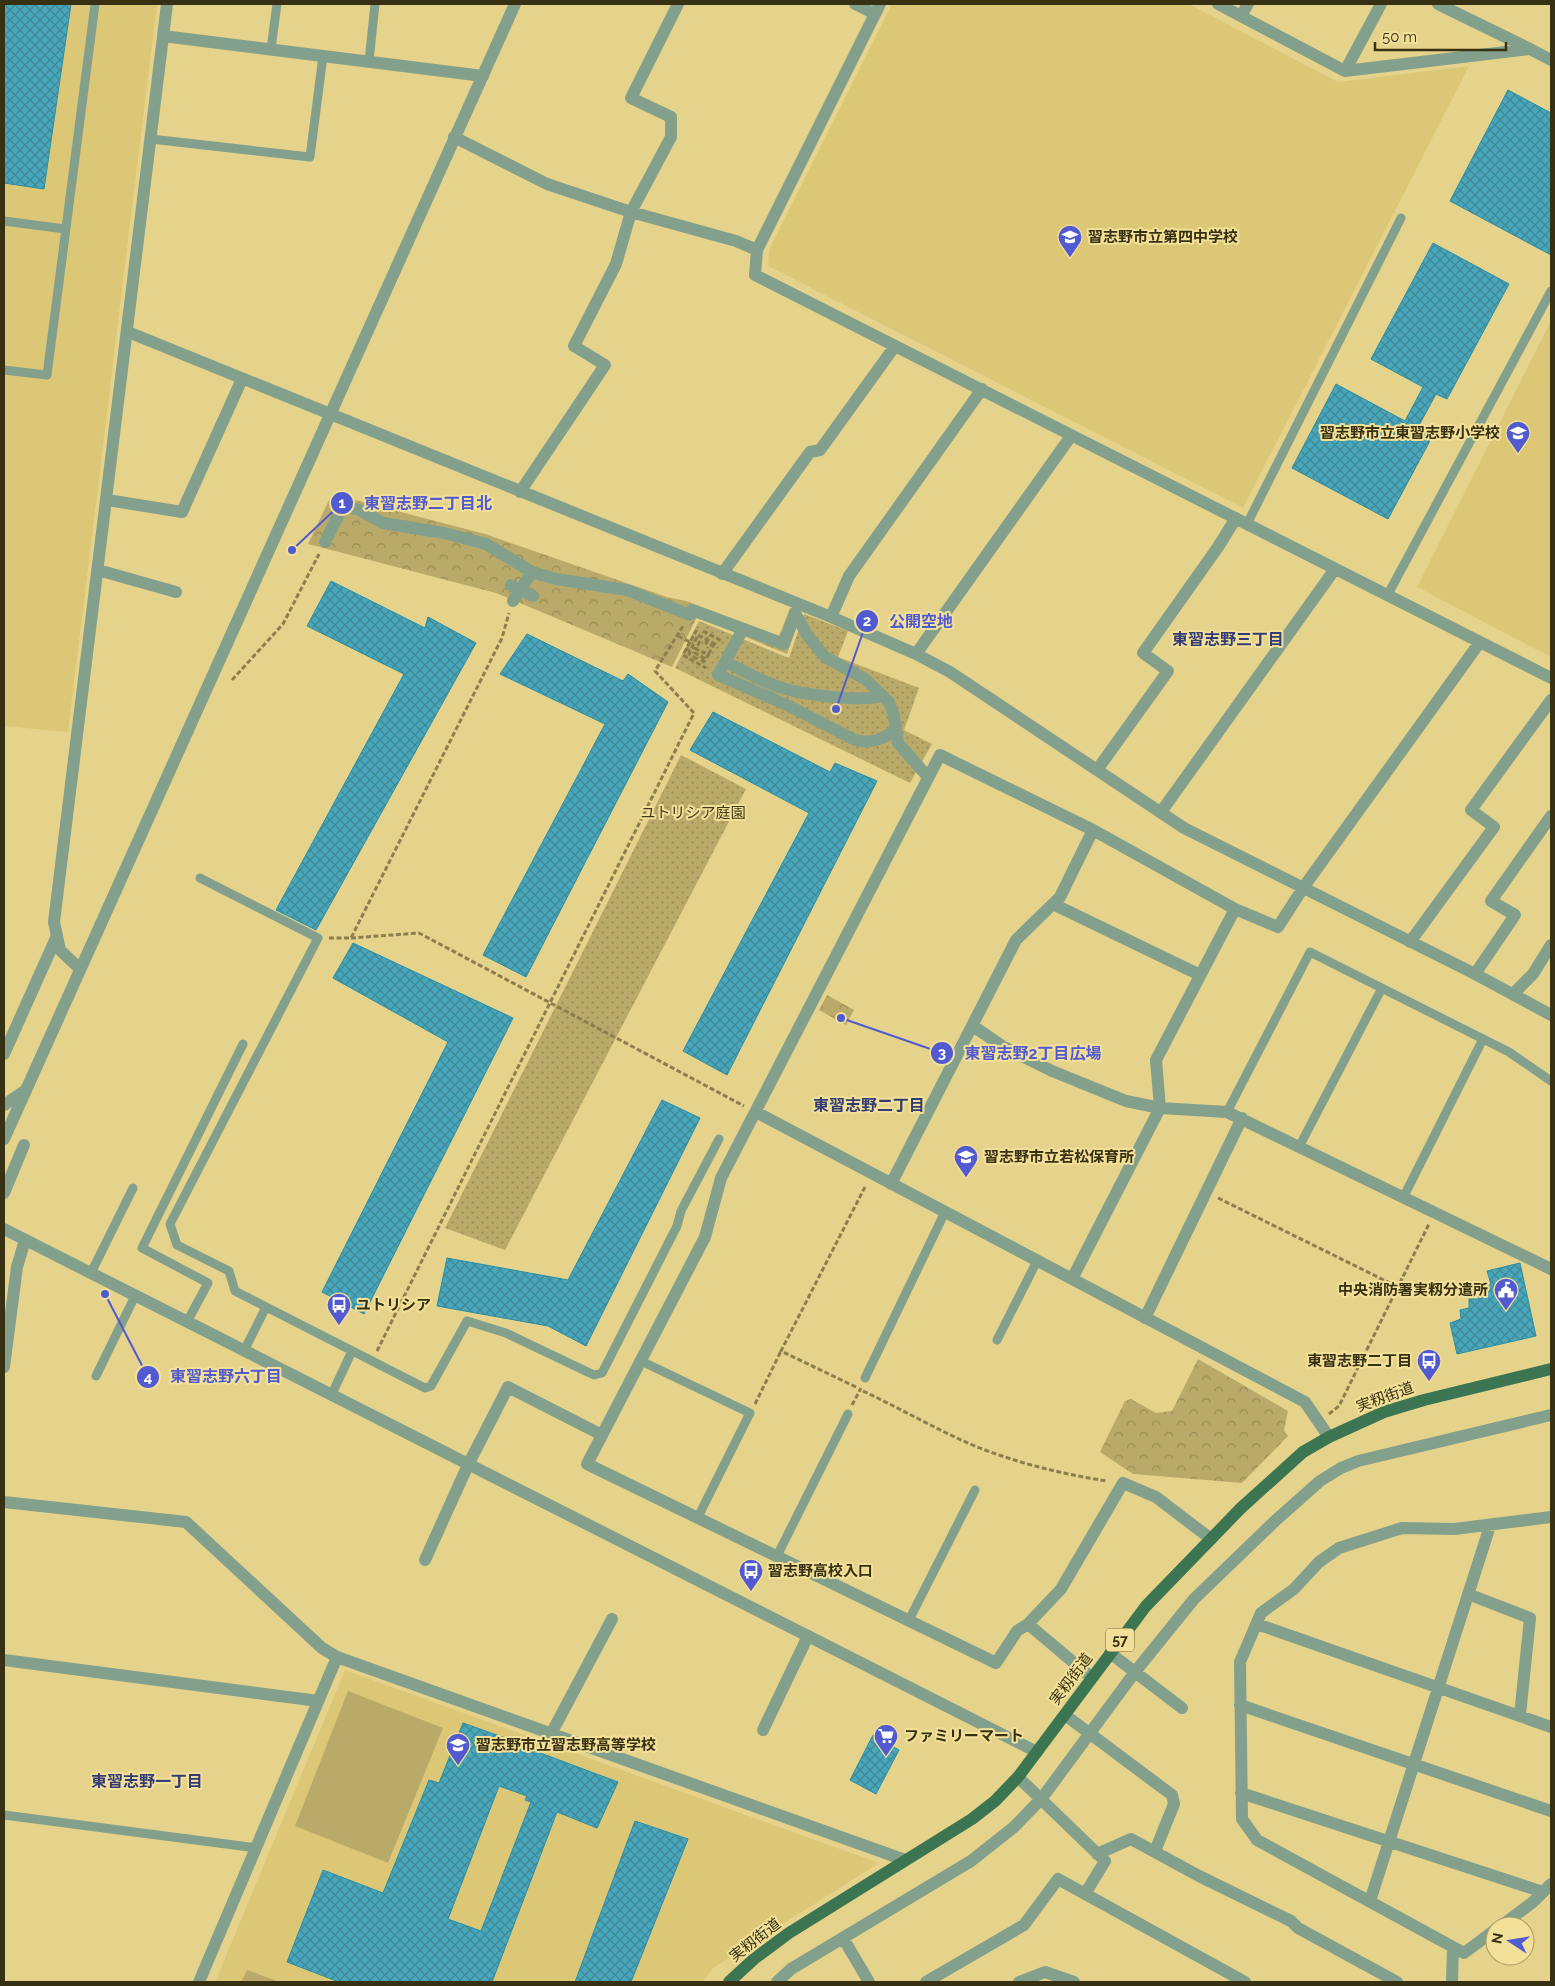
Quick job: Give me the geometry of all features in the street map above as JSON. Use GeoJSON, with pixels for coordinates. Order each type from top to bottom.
{"type":"FeatureCollection","features":[{"type":"Feature","properties":{"kind":"main road","name":"実籾街道"},"geometry":{"type":"LineString","coordinates":[[729,1982],[754,1959],[789,1933],[972,1819],[995,1802],[1018,1777],[1146,1606],[1271,1479],[1303,1452],[1329,1437],[1384,1412],[1424,1400],[1551,1369]]}},
{"type":"Feature","properties":{"kind":"street"},"geometry":{"type":"LineString","coordinates":[[80,969],[60,950],[54,922],[167,4]]}},
{"type":"Feature","properties":{"kind":"street"},"geometry":{"type":"LineString","coordinates":[[4,1140],[332,416],[454,137],[515,4]]}},
{"type":"Feature","properties":{"kind":"street"},"geometry":{"type":"LineString","coordinates":[[520,492],[605,365],[574,346],[616,264],[630,212],[671,137],[671,117],[631,98],[678,4]]}},
{"type":"Feature","properties":{"kind":"street"},"geometry":{"type":"LineString","coordinates":[[855,4],[878,9],[757,250],[755,275],[1551,678]]}},
{"type":"Feature","properties":{"kind":"street"},"geometry":{"type":"LineString","coordinates":[[1218,4],[1345,71],[1530,49]]}},
{"type":"Feature","properties":{"kind":"street"},"geometry":{"type":"LineString","coordinates":[[1241,16],[1248,4]]}},
{"type":"Feature","properties":{"kind":"street"},"geometry":{"type":"LineString","coordinates":[[1345,71],[1382,4]]}},
{"type":"Feature","properties":{"kind":"street"},"geometry":{"type":"LineString","coordinates":[[1438,4],[1551,60]]}},
{"type":"Feature","properties":{"kind":"street"},"geometry":{"type":"LineString","coordinates":[[163,36],[483,76]]}},
{"type":"Feature","properties":{"kind":"street"},"geometry":{"type":"LineString","coordinates":[[454,137],[547,184],[630,212],[736,241],[757,250]]}},
{"type":"Feature","properties":{"kind":"street"},"geometry":{"type":"LineString","coordinates":[[128,332],[832,617],[916,654],[950,672],[1184,828],[1475,974],[1551,1015]]}},
{"type":"Feature","properties":{"kind":"street"},"geometry":{"type":"LineString","coordinates":[[722,574],[810,452],[820,450],[895,346]]}},
{"type":"Feature","properties":{"kind":"street"},"geometry":{"type":"LineString","coordinates":[[107,500],[182,512],[242,379]]}},
{"type":"Feature","properties":{"kind":"street"},"geometry":{"type":"LineString","coordinates":[[832,617],[849,576],[982,389]]}},
{"type":"Feature","properties":{"kind":"street"},"geometry":{"type":"LineString","coordinates":[[916,654],[1071,436]]}},
{"type":"Feature","properties":{"kind":"street"},"geometry":{"type":"LineString","coordinates":[[325,542],[343,506],[359,510],[383,523],[444,533],[486,544],[532,572],[556,579],[627,590],[690,615],[692,610],[784,644],[795,613],[807,635],[825,657],[865,679],[883,696],[892,708],[898,743],[928,777]]}},
{"type":"Feature","properties":{"kind":"street"},"geometry":{"type":"LineString","coordinates":[[1097,770],[1168,671],[1143,653],[1218,547],[1241,521]]}},
{"type":"Feature","properties":{"kind":"street"},"geometry":{"type":"LineString","coordinates":[[1161,812],[1335,569]]}},
{"type":"Feature","properties":{"kind":"street"},"geometry":{"type":"LineString","coordinates":[[98,570],[176,592]]}},
{"type":"Feature","properties":{"kind":"street"},"geometry":{"type":"LineString","coordinates":[[513,602],[516,588],[532,572]]}},
{"type":"Feature","properties":{"kind":"street"},"geometry":{"type":"LineString","coordinates":[[516,588],[533,596]]}},
{"type":"Feature","properties":{"kind":"street"},"geometry":{"type":"LineString","coordinates":[[743,629],[721,659],[718,675],[788,705],[855,740],[878,740],[890,734],[896,728]]}},
{"type":"Feature","properties":{"kind":"street"},"geometry":{"type":"LineString","coordinates":[[1210,1539],[1156,1497],[1122,1483],[1061,1589],[1028,1624],[1017,1631],[996,1663],[587,1464],[705,1237],[720,1178],[940,755],[1094,830],[1235,909],[1278,927],[1303,888],[1480,642]]}},
{"type":"Feature","properties":{"kind":"street"},"geometry":{"type":"LineString","coordinates":[[721,659],[760,680],[784,689],[853,699],[883,696]]}},
{"type":"Feature","properties":{"kind":"street"},"geometry":{"type":"LineString","coordinates":[[1410,942],[1494,827],[1471,810],[1551,700]]}},
{"type":"Feature","properties":{"kind":"street"},"geometry":{"type":"LineString","coordinates":[[1475,974],[1515,915],[1491,901],[1551,816]]}},
{"type":"Feature","properties":{"kind":"street"},"geometry":{"type":"LineString","coordinates":[[891,1184],[1016,940],[1060,897],[1094,830]]}},
{"type":"Feature","properties":{"kind":"street"},"geometry":{"type":"LineString","coordinates":[[1053,904],[1200,975]]}},
{"type":"Feature","properties":{"kind":"street"},"geometry":{"type":"LineString","coordinates":[[1072,1279],[1160,1108],[1156,1060],[1235,909]]}},
{"type":"Feature","properties":{"kind":"street"},"geometry":{"type":"LineString","coordinates":[[4,1054],[56,938]]}},
{"type":"Feature","properties":{"kind":"street"},"geometry":{"type":"LineString","coordinates":[[1513,994],[1533,974],[1551,946]]}},
{"type":"Feature","properties":{"kind":"street"},"geometry":{"type":"LineString","coordinates":[[973,1026],[1002,1046],[1052,1071],[1126,1101],[1160,1108],[1227,1112],[1242,1118],[1551,1269]]}},
{"type":"Feature","properties":{"kind":"street"},"geometry":{"type":"LineString","coordinates":[[4,1105],[26,1090]]}},
{"type":"Feature","properties":{"kind":"street"},"geometry":{"type":"LineString","coordinates":[[756,1112],[1305,1402],[1329,1437]]}},
{"type":"Feature","properties":{"kind":"street"},"geometry":{"type":"LineString","coordinates":[[1145,1318],[1242,1118]]}},
{"type":"Feature","properties":{"kind":"street"},"geometry":{"type":"LineString","coordinates":[[4,1193],[24,1145]]}},
{"type":"Feature","properties":{"kind":"street"},"geometry":{"type":"LineString","coordinates":[[4,1229],[1037,1752]]}},
{"type":"Feature","properties":{"kind":"street"},"geometry":{"type":"LineString","coordinates":[[4,1366],[17,1267],[25,1240]]}},
{"type":"Feature","properties":{"kind":"street"},"geometry":{"type":"LineString","coordinates":[[425,1560],[468,1465],[508,1387],[602,1435]]}},
{"type":"Feature","properties":{"kind":"street"},"geometry":{"type":"LineString","coordinates":[[777,1982],[791,1969],[971,1861],[1014,1827],[1042,1798],[1135,1672],[1194,1600],[1275,1521],[1331,1474],[1358,1462],[1390,1453],[1551,1415]]}},
{"type":"Feature","properties":{"kind":"street"},"geometry":{"type":"LineString","coordinates":[[4,1502],[186,1522],[322,1648],[337,1657],[905,1860]]}},
{"type":"Feature","properties":{"kind":"street"},"geometry":{"type":"LineString","coordinates":[[1485,1937],[1464,1953],[1257,1840],[1242,1819],[1240,1662],[1261,1613],[1294,1589],[1319,1562],[1339,1548],[1402,1528],[1454,1529],[1551,1518]]}},
{"type":"Feature","properties":{"kind":"street"},"geometry":{"type":"LineString","coordinates":[[1370,1901],[1490,1526]]}},
{"type":"Feature","properties":{"kind":"street"},"geometry":{"type":"LineString","coordinates":[[1468,1594],[1530,1618],[1520,1716]]}},
{"type":"Feature","properties":{"kind":"street"},"geometry":{"type":"LineString","coordinates":[[550,1734],[612,1619]]}},
{"type":"Feature","properties":{"kind":"street"},"geometry":{"type":"LineString","coordinates":[[1028,1624],[1092,1678]]}},
{"type":"Feature","properties":{"kind":"street"},"geometry":{"type":"LineString","coordinates":[[1257,1624],[1551,1727]]}},
{"type":"Feature","properties":{"kind":"street"},"geometry":{"type":"LineString","coordinates":[[763,1730],[808,1636]]}},
{"type":"Feature","properties":{"kind":"street"},"geometry":{"type":"LineString","coordinates":[[1110,1653],[1182,1708]]}},
{"type":"Feature","properties":{"kind":"street"},"geometry":{"type":"LineString","coordinates":[[200,1982],[337,1657]]}},
{"type":"Feature","properties":{"kind":"street"},"geometry":{"type":"LineString","coordinates":[[4,1660],[318,1701]]}},
{"type":"Feature","properties":{"kind":"street"},"geometry":{"type":"LineString","coordinates":[[1240,1704],[1551,1810]]}},
{"type":"Feature","properties":{"kind":"street"},"geometry":{"type":"LineString","coordinates":[[1065,1715],[1172,1795],[1174,1804],[1154,1852]]}},
{"type":"Feature","properties":{"kind":"street"},"geometry":{"type":"LineString","coordinates":[[1018,1777],[1042,1798],[1105,1861],[1085,1894]]}},
{"type":"Feature","properties":{"kind":"street"},"geometry":{"type":"LineString","coordinates":[[1241,1793],[1389,1842],[1547,1888]]}},
{"type":"Feature","properties":{"kind":"street"},"geometry":{"type":"LineString","coordinates":[[1097,1854],[1131,1838],[1199,1876],[1291,1921],[1298,1928],[1397,1982]]}},
{"type":"Feature","properties":{"kind":"street"},"geometry":{"type":"LineString","coordinates":[[926,1982],[1024,1925],[1058,1879],[1245,1982]]}},
{"type":"Feature","properties":{"kind":"street"},"geometry":{"type":"LineString","coordinates":[[1513,1916],[1547,1888]]}},
{"type":"Feature","properties":{"kind":"street"},"geometry":{"type":"LineString","coordinates":[[843,1938],[869,1982]]}},
{"type":"Feature","properties":{"kind":"street"},"geometry":{"type":"LineString","coordinates":[[1452,1947],[1452,1982]]}},
{"type":"Feature","properties":{"kind":"street"},"geometry":{"type":"LineString","coordinates":[[1018,1982],[1045,1972],[1071,1982]]}},
{"type":"Feature","properties":{"kind":"lane"},"geometry":{"type":"LineString","coordinates":[[4,370],[48,375],[94,4]]}},
{"type":"Feature","properties":{"kind":"lane"},"geometry":{"type":"LineString","coordinates":[[271,49],[277,4]]}},
{"type":"Feature","properties":{"kind":"lane"},"geometry":{"type":"LineString","coordinates":[[369,61],[375,4]]}},
{"type":"Feature","properties":{"kind":"lane"},"geometry":{"type":"LineString","coordinates":[[151,140],[310,158],[323,56]]}},
{"type":"Feature","properties":{"kind":"lane"},"geometry":{"type":"LineString","coordinates":[[1241,521],[1401,218]]}},
{"type":"Feature","properties":{"kind":"lane"},"geometry":{"type":"LineString","coordinates":[[4,221],[65,229]]}},
{"type":"Feature","properties":{"kind":"lane"},"geometry":{"type":"LineString","coordinates":[[1387,596],[1551,291]]}},
{"type":"Feature","properties":{"kind":"lane"},"geometry":{"type":"LineString","coordinates":[[200,878],[318,938],[170,1224],[177,1245],[229,1271],[235,1291],[352,1351],[426,1388],[431,1386],[467,1321],[506,1333],[594,1375],[602,1373],[677,1226],[680,1211],[719,1140]]}},
{"type":"Feature","properties":{"kind":"lane"},"geometry":{"type":"LineString","coordinates":[[1227,1112],[1310,952],[1509,1052],[1551,1081]]}},
{"type":"Feature","properties":{"kind":"lane"},"geometry":{"type":"LineString","coordinates":[[1299,1147],[1382,988]]}},
{"type":"Feature","properties":{"kind":"lane"},"geometry":{"type":"LineString","coordinates":[[1403,1198],[1484,1040]]}},
{"type":"Feature","properties":{"kind":"lane"},"geometry":{"type":"LineString","coordinates":[[187,1322],[208,1283],[142,1248],[243,1044]]}},
{"type":"Feature","properties":{"kind":"lane"},"geometry":{"type":"LineString","coordinates":[[91,1273],[133,1188]]}},
{"type":"Feature","properties":{"kind":"lane"},"geometry":{"type":"LineString","coordinates":[[865,1378],[945,1212]]}},
{"type":"Feature","properties":{"kind":"lane"},"geometry":{"type":"LineString","coordinates":[[997,1340],[1037,1260]]}},
{"type":"Feature","properties":{"kind":"lane"},"geometry":{"type":"LineString","coordinates":[[96,1376],[135,1296]]}},
{"type":"Feature","properties":{"kind":"lane"},"geometry":{"type":"LineString","coordinates":[[244,1351],[266,1307]]}},
{"type":"Feature","properties":{"kind":"lane"},"geometry":{"type":"LineString","coordinates":[[331,1396],[352,1351]]}},
{"type":"Feature","properties":{"kind":"lane"},"geometry":{"type":"LineString","coordinates":[[640,1361],[750,1413],[698,1517]]}},
{"type":"Feature","properties":{"kind":"lane"},"geometry":{"type":"LineString","coordinates":[[777,1556],[848,1414]]}},
{"type":"Feature","properties":{"kind":"lane"},"geometry":{"type":"LineString","coordinates":[[909,1620],[975,1490]]}},
{"type":"Feature","properties":{"kind":"lane"},"geometry":{"type":"LineString","coordinates":[[4,1815],[257,1848]]}},
{"type":"Feature","properties":{"kind":"path"},"geometry":{"type":"LineString","coordinates":[[232,680],[283,624],[325,542]]}},
{"type":"Feature","properties":{"kind":"path"},"geometry":{"type":"LineString","coordinates":[[350,938],[502,638],[513,602]]}},
{"type":"Feature","properties":{"kind":"path"},"geometry":{"type":"LineString","coordinates":[[372,1361],[694,713],[655,671],[690,615]]}},
{"type":"Feature","properties":{"kind":"path"},"geometry":{"type":"LineString","coordinates":[[707,640],[706,643],[712,646],[706,659],[691,649],[690,642],[697,628],[725,642],[721,649]]}},
{"type":"Feature","properties":{"kind":"path"},"geometry":{"type":"LineString","coordinates":[[708,655],[711,657],[708,664],[689,654],[698,635],[718,645],[714,653]]}},
{"type":"Feature","properties":{"kind":"path"},"geometry":{"type":"LineString","coordinates":[[678,636],[690,642]]}},
{"type":"Feature","properties":{"kind":"path"},"geometry":{"type":"LineString","coordinates":[[700,641],[683,656],[710,670],[721,659]]}},
{"type":"Feature","properties":{"kind":"path"},"geometry":{"type":"LineString","coordinates":[[691,649],[704,652],[706,649]]}},
{"type":"Feature","properties":{"kind":"path"},"geometry":{"type":"LineString","coordinates":[[318,938],[350,938],[420,933],[756,1112]]}},
{"type":"Feature","properties":{"kind":"path"},"geometry":{"type":"LineString","coordinates":[[750,1413],[871,1173]]}},
{"type":"Feature","properties":{"kind":"path"},"geometry":{"type":"LineString","coordinates":[[1206,1192],[1398,1287]]}},
{"type":"Feature","properties":{"kind":"path"},"geometry":{"type":"LineString","coordinates":[[1319,1422],[1339,1406],[1434,1213]]}},
{"type":"Feature","properties":{"kind":"path"},"geometry":{"type":"LineString","coordinates":[[782,1350],[971,1444],[1077,1476],[1122,1483]]}},
{"type":"Feature","properties":{"kind":"path"},"geometry":{"type":"LineString","coordinates":[[848,1414],[865,1378]]}},
{"type":"Feature","properties":{"kind":"shaded area"},"geometry":{"type":"Polygon","coordinates":[[[4,4],[157,4],[68,732],[4,726],[4,4]]]}},
{"type":"Feature","properties":{"kind":"shaded area","name":"習志野市立第四中学校"},"geometry":{"type":"Polygon","coordinates":[[[892,4],[1189,4],[1338,82],[1469,66],[1243,508],[768,266],[769,250],[892,4]]]}},
{"type":"Feature","properties":{"kind":"shaded area","name":"習志野市立東習志野小学校"},"geometry":{"type":"Polygon","coordinates":[[[1551,321],[1551,657],[1417,587],[1551,321]]]}},
{"type":"Feature","properties":{"kind":"shaded area","name":"習志野市立習志野高等学校"},"geometry":{"type":"Polygon","coordinates":[[[345,1670],[879,1863],[713,1968],[703,1982],[215,1982],[345,1670]]]}},
{"type":"Feature","properties":{"kind":"green space"},"geometry":{"type":"Polygon","coordinates":[[[332,494],[485,534],[667,597],[686,601],[779,636],[790,608],[802,612],[787,654],[697,617],[672,667],[496,593],[308,544],[332,494]]]}},
{"type":"Feature","properties":{"kind":"green space"},"geometry":{"type":"Polygon","coordinates":[[[804,614],[848,631],[838,657],[919,688],[904,730],[932,744],[910,783],[675,668],[699,621],[789,658],[804,614]]]}},
{"type":"Feature","properties":{"kind":"green space","name":"ユトリシア庭園"},"geometry":{"type":"Polygon","coordinates":[[[681,755],[746,789],[505,1250],[445,1228],[681,755]]]}},
{"type":"Feature","properties":{"kind":"green space"},"geometry":{"type":"Polygon","coordinates":[[[827,995],[854,1010],[846,1025],[819,1010],[827,995]]]}},
{"type":"Feature","properties":{"kind":"green space"},"geometry":{"type":"Polygon","coordinates":[[[1198,1359],[1288,1411],[1284,1430],[1288,1436],[1242,1483],[1133,1474],[1100,1452],[1125,1401],[1131,1399],[1156,1413],[1172,1411],[1198,1359]]]}},
{"type":"Feature","properties":{"kind":"green space"},"geometry":{"type":"Polygon","coordinates":[[[348,1691],[443,1728],[388,1863],[295,1826],[348,1691]]]}},
{"type":"Feature","properties":{"kind":"green space"},"geometry":{"type":"Polygon","coordinates":[[[247,1970],[280,1982],[241,1982],[247,1970]]]}},
{"type":"Feature","properties":{"kind":"building"},"geometry":{"type":"Polygon","coordinates":[[[4,4],[71,4],[44,189],[4,183],[4,4]]]}},
{"type":"Feature","properties":{"kind":"building"},"geometry":{"type":"Polygon","coordinates":[[[1508,90],[1551,113],[1551,255],[1450,201],[1508,90]]]}},
{"type":"Feature","properties":{"kind":"building"},"geometry":{"type":"Polygon","coordinates":[[[1433,243],[1509,284],[1447,399],[1436,394],[1417,429],[1432,437],[1388,519],[1292,468],[1336,384],[1405,421],[1423,387],[1371,359],[1433,243]]]}},
{"type":"Feature","properties":{"kind":"building"},"geometry":{"type":"Polygon","coordinates":[[[331,581],[425,628],[428,617],[476,643],[316,930],[276,910],[404,674],[307,626],[331,581]]]}},
{"type":"Feature","properties":{"kind":"building"},"geometry":{"type":"Polygon","coordinates":[[[527,634],[623,681],[628,674],[668,702],[526,977],[483,955],[605,724],[500,674],[527,634]]]}},
{"type":"Feature","properties":{"kind":"building"},"geometry":{"type":"Polygon","coordinates":[[[713,712],[830,772],[835,763],[877,781],[727,1075],[683,1051],[809,813],[690,750],[713,712]]]}},
{"type":"Feature","properties":{"kind":"building"},"geometry":{"type":"Polygon","coordinates":[[[353,943],[513,1018],[364,1314],[322,1292],[448,1042],[333,978],[353,943]]]}},
{"type":"Feature","properties":{"kind":"building"},"geometry":{"type":"Polygon","coordinates":[[[662,1100],[700,1118],[586,1346],[548,1326],[437,1306],[447,1258],[568,1280],[662,1100]]]}},
{"type":"Feature","properties":{"kind":"building"},"geometry":{"type":"Polygon","coordinates":[[[1520,1263],[1536,1336],[1457,1354],[1450,1323],[1461,1319],[1460,1310],[1469,1308],[1469,1299],[1479,1299],[1476,1288],[1491,1284],[1487,1271],[1520,1263]]]}},
{"type":"Feature","properties":{"kind":"building"},"geometry":{"type":"Polygon","coordinates":[[[463,1723],[528,1746],[527,1748],[618,1782],[597,1828],[557,1812],[492,1982],[339,1982],[287,1962],[323,1870],[383,1893],[429,1780],[439,1783],[463,1723]],[[499,1786],[448,1919],[481,1931],[531,1802],[525,1800],[527,1796],[499,1786]]]}},
{"type":"Feature","properties":{"kind":"building"},"geometry":{"type":"Polygon","coordinates":[[[873,1735],[899,1750],[876,1794],[850,1780],[873,1735]]]}},
{"type":"Feature","properties":{"kind":"building"},"geometry":{"type":"Polygon","coordinates":[[[635,1821],[688,1839],[631,1982],[575,1982],[635,1821]]]}},
{"type":"Feature","properties":{"kind":"place","name":"習志野市立第四中学校"},"geometry":{"type":"Point","coordinates":[1070,258]}},
{"type":"Feature","properties":{"kind":"place","name":"習志野市立東習志野小学校"},"geometry":{"type":"Point","coordinates":[1518,454]}},
{"type":"Feature","properties":{"kind":"place","name":"東習志野二丁目北"},"geometry":{"type":"Point","coordinates":[292,550]}},
{"type":"Feature","properties":{"kind":"place","name":"公開空地"},"geometry":{"type":"Point","coordinates":[836,709]}},
{"type":"Feature","properties":{"kind":"place","name":"東習志野2丁目広場"},"geometry":{"type":"Point","coordinates":[841,1018]}},
{"type":"Feature","properties":{"kind":"place","name":"習志野市立若松保育所"},"geometry":{"type":"Point","coordinates":[966,1178]}},
{"type":"Feature","properties":{"kind":"place","name":"東習志野六丁目"},"geometry":{"type":"Point","coordinates":[105,1294]}},
{"type":"Feature","properties":{"kind":"place","name":"中央消防署実籾分遣所"},"geometry":{"type":"Point","coordinates":[1506,1311]}},
{"type":"Feature","properties":{"kind":"place","name":"ユトリシア"},"geometry":{"type":"Point","coordinates":[339,1326]}},
{"type":"Feature","properties":{"kind":"place","name":"東習志野二丁目"},"geometry":{"type":"Point","coordinates":[1429,1382]}},
{"type":"Feature","properties":{"kind":"place","name":"習志野高校入口"},"geometry":{"type":"Point","coordinates":[751,1592]}},
{"type":"Feature","properties":{"kind":"place","name":"ファミリーマート"},"geometry":{"type":"Point","coordinates":[886,1757]}},
{"type":"Feature","properties":{"kind":"place","name":"習志野市立習志野高等学校"},"geometry":{"type":"Point","coordinates":[458,1766]}},
{"type":"Feature","properties":{"kind":"district","name":"東習志野三丁目"},"geometry":{"type":"Point","coordinates":[1228,639]}},
{"type":"Feature","properties":{"kind":"district","name":"東習志野二丁目"},"geometry":{"type":"Point","coordinates":[869,1105]}},
{"type":"Feature","properties":{"kind":"district","name":"東習志野一丁目"},"geometry":{"type":"Point","coordinates":[147,1781]}}]}
